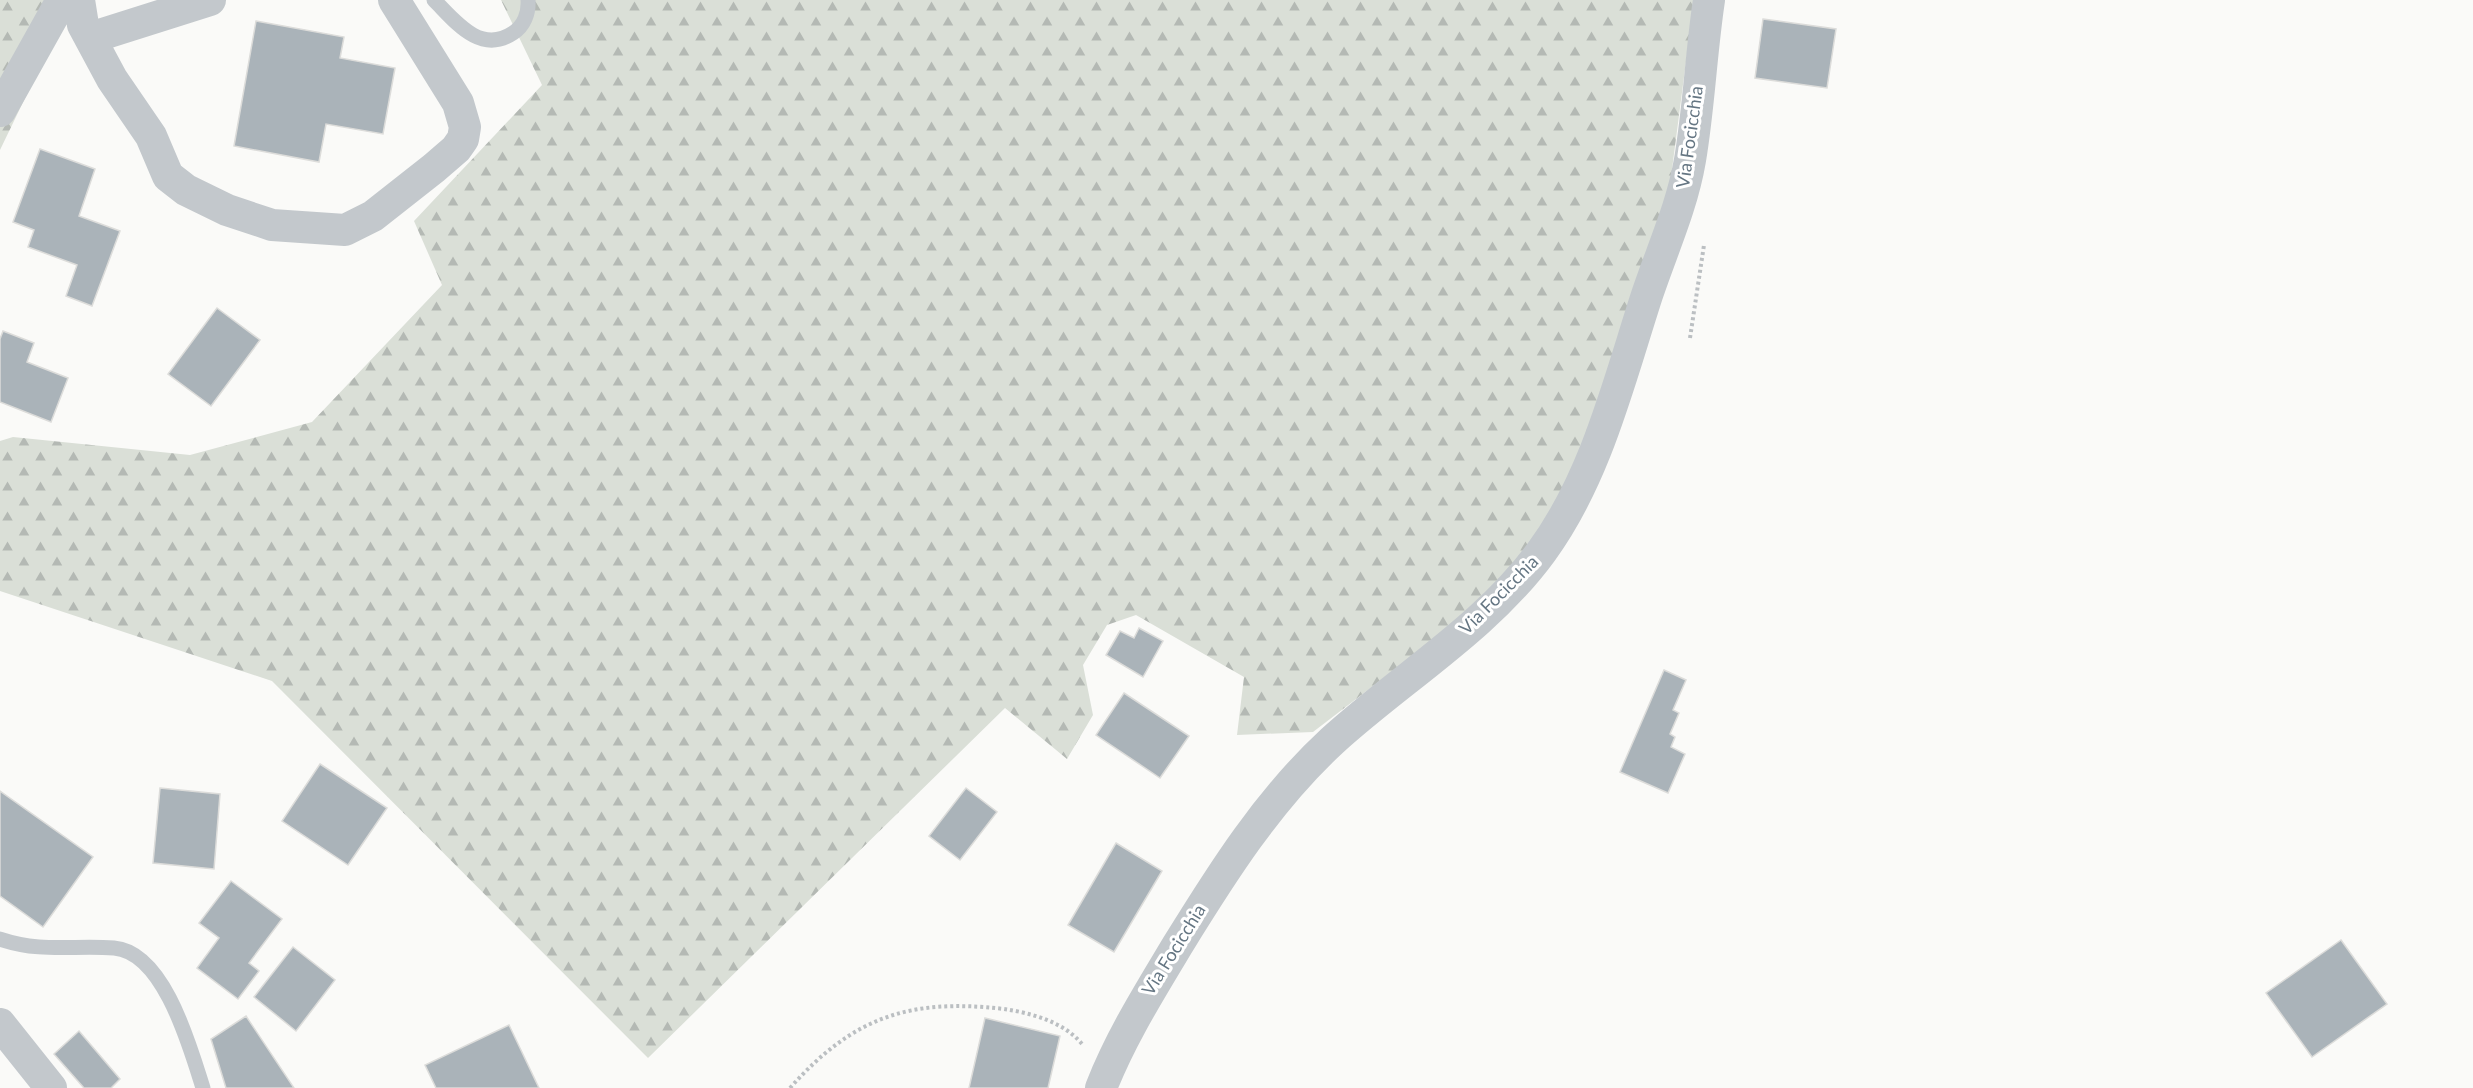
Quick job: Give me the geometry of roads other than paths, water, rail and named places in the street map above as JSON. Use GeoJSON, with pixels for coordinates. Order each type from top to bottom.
{"type":"FeatureCollection","features":[{"type":"Feature","properties":{"kind":"street"},"geometry":{"type":"LineString","coordinates":[[0,111],[62,0]]}},
{"type":"Feature","properties":{"kind":"street"},"geometry":{"type":"LineString","coordinates":[[79,0],[82,25],[112,80],[151,136],[168,176],[186,190],[227,210],[272,225],[345,230],[373,216],[441,162],[463,139],[465,127],[458,103],[394,0]]}},
{"type":"Feature","properties":{"kind":"street"},"geometry":{"type":"LineString","coordinates":[[90,38],[210,0]]}},
{"type":"Feature","properties":{"kind":"street","name":"Via Focicchia"},"geometry":{"type":"LineString","coordinates":[[1101,1088],[1119,1044],[1139,1008],[1225,867],[1280,795],[1333,740],[1431,661],[1515,583],[1542,551],[1565,514],[1613,401],[1683,194],[1694,132],[1709,0]]}},
{"type":"Feature","properties":{"kind":"street"},"geometry":{"type":"LineString","coordinates":[[0,1024],[51,1088]]}},
{"type":"Feature","properties":{"kind":"lane"},"geometry":{"type":"LineString","coordinates":[[434,0],[471,35],[493,40],[516,31],[524,20],[528,0]]}},
{"type":"Feature","properties":{"kind":"lane"},"geometry":{"type":"LineString","coordinates":[[0,939],[44,949],[112,948],[132,952],[147,964],[168,996],[203,1088]]}}]}
